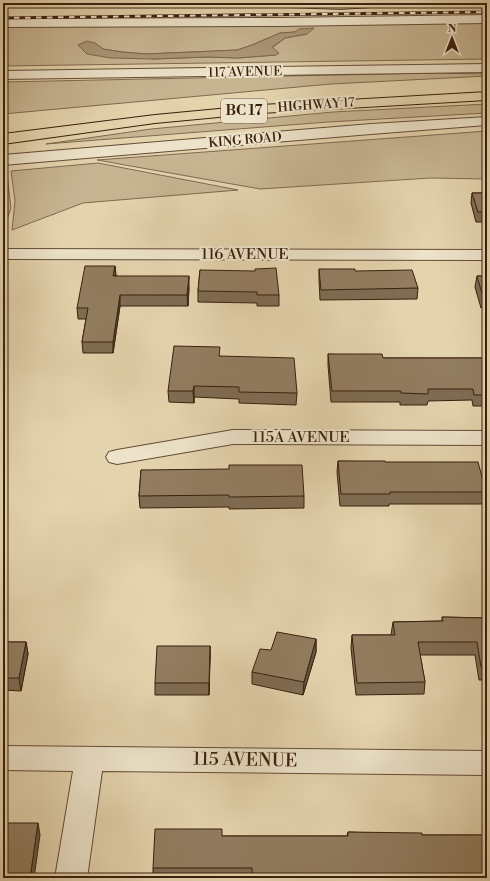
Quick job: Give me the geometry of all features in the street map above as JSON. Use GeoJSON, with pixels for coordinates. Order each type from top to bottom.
{"type":"FeatureCollection","features":[{"type":"Feature","properties":{"kind":"highway","name":"HIGHWAY 17"},"geometry":{"type":"LineString","coordinates":[[3,130],[159,110],[257,101],[357,93],[487,86]]}},
{"type":"Feature","properties":{"kind":"highway","name":"HIGHWAY 17"},"geometry":{"type":"LineString","coordinates":[[3,139],[155,119],[261,109],[487,96]]}},
{"type":"Feature","properties":{"kind":"street"},"geometry":{"type":"LineString","coordinates":[[290,3],[340,5],[371,3]]}},
{"type":"Feature","properties":{"kind":"street"},"geometry":{"type":"LineString","coordinates":[[3,23],[279,22],[487,19]]}},
{"type":"Feature","properties":{"kind":"street","name":"117 AVENUE"},"geometry":{"type":"LineString","coordinates":[[3,75],[487,68]]}},
{"type":"Feature","properties":{"kind":"street","name":"KING ROAD"},"geometry":{"type":"LineString","coordinates":[[3,160],[487,121]]}},
{"type":"Feature","properties":{"kind":"street","name":"116 AVENUE"},"geometry":{"type":"LineString","coordinates":[[3,254],[487,255]]}},
{"type":"Feature","properties":{"kind":"street","name":"115A AVENUE"},"geometry":{"type":"LineString","coordinates":[[117,456],[233,437],[487,438]]}},
{"type":"Feature","properties":{"kind":"street","name":"115 AVENUE"},"geometry":{"type":"LineString","coordinates":[[3,758],[487,763]]}},
{"type":"Feature","properties":{"kind":"street"},"geometry":{"type":"LineString","coordinates":[[71,878],[89,759]]}},
{"type":"Feature","properties":{"kind":"shaded area"},"geometry":{"type":"Polygon","coordinates":[[[487,23],[487,59],[3,66],[3,25],[487,23]],[[295,32],[280,33],[237,50],[146,54],[103,49],[95,43],[79,46],[153,59],[208,57],[238,58],[276,55],[272,48],[285,38],[307,34],[295,32]]]}},
{"type":"Feature","properties":{"kind":"shaded area"},"geometry":{"type":"Polygon","coordinates":[[[314,28],[307,34],[285,38],[272,47],[279,53],[276,55],[238,58],[111,58],[87,54],[78,45],[87,41],[95,43],[103,49],[146,54],[237,50],[280,33],[314,28]]]}},
{"type":"Feature","properties":{"kind":"shaded area"},"geometry":{"type":"Polygon","coordinates":[[[432,73],[487,74],[487,76],[331,84],[3,114],[3,82],[432,73]]]}},
{"type":"Feature","properties":{"kind":"shaded area"},"geometry":{"type":"Polygon","coordinates":[[[487,104],[487,113],[328,122],[46,144],[151,129],[333,112],[487,104]]]}},
{"type":"Feature","properties":{"kind":"shaded area"},"geometry":{"type":"Polygon","coordinates":[[[487,131],[487,179],[430,178],[260,189],[97,160],[487,131]]]}},
{"type":"Feature","properties":{"kind":"shaded area"},"geometry":{"type":"Polygon","coordinates":[[[98,163],[238,190],[83,203],[12,230],[15,201],[11,171],[98,163]]]}},
{"type":"Feature","properties":{"kind":"shaded area"},"geometry":{"type":"Polygon","coordinates":[[[3,174],[7,174],[11,208],[3,231],[3,174]]]}},
{"type":"Feature","properties":{"kind":"building"},"geometry":{"type":"Polygon","coordinates":[[[472,193],[487,193],[487,212],[478,212],[472,193]]]}},
{"type":"Feature","properties":{"kind":"building"},"geometry":{"type":"Polygon","coordinates":[[[85,266],[115,266],[113,276],[189,276],[187,295],[120,295],[113,342],[82,342],[88,308],[77,308],[85,266]]]}},
{"type":"Feature","properties":{"kind":"building"},"geometry":{"type":"Polygon","coordinates":[[[276,268],[279,295],[257,295],[257,292],[198,291],[200,270],[255,271],[255,269],[276,268]]]}},
{"type":"Feature","properties":{"kind":"building"},"geometry":{"type":"Polygon","coordinates":[[[319,269],[355,269],[355,271],[412,270],[418,288],[321,290],[319,269]]]}},
{"type":"Feature","properties":{"kind":"building"},"geometry":{"type":"Polygon","coordinates":[[[477,276],[487,276],[487,297],[483,297],[477,276]]]}},
{"type":"Feature","properties":{"kind":"building"},"geometry":{"type":"Polygon","coordinates":[[[174,346],[220,347],[219,356],[294,358],[297,393],[239,392],[239,387],[194,386],[193,391],[168,391],[174,346]]]}},
{"type":"Feature","properties":{"kind":"building"},"geometry":{"type":"Polygon","coordinates":[[[328,354],[382,354],[383,358],[487,358],[487,395],[474,395],[473,389],[428,389],[428,394],[401,393],[401,391],[332,391],[328,354]]]}},
{"type":"Feature","properties":{"kind":"building"},"geometry":{"type":"Polygon","coordinates":[[[338,461],[478,462],[486,492],[390,492],[390,494],[341,494],[338,461]]]}},
{"type":"Feature","properties":{"kind":"building"},"geometry":{"type":"Polygon","coordinates":[[[229,465],[302,465],[304,496],[139,496],[141,470],[229,469],[229,465]]]}},
{"type":"Feature","properties":{"kind":"building"},"geometry":{"type":"Polygon","coordinates":[[[442,617],[487,618],[487,667],[481,667],[477,642],[418,642],[425,682],[357,683],[352,635],[395,635],[393,622],[443,621],[442,617]]]}},
{"type":"Feature","properties":{"kind":"building"},"geometry":{"type":"Polygon","coordinates":[[[277,632],[316,639],[304,682],[252,672],[260,649],[271,650],[277,632]]]}},
{"type":"Feature","properties":{"kind":"building"},"geometry":{"type":"Polygon","coordinates":[[[3,642],[26,642],[19,678],[3,678],[3,642]]]}},
{"type":"Feature","properties":{"kind":"building"},"geometry":{"type":"Polygon","coordinates":[[[157,646],[210,646],[209,683],[155,683],[157,646]]]}},
{"type":"Feature","properties":{"kind":"building"},"geometry":{"type":"Polygon","coordinates":[[[3,823],[38,823],[30,878],[3,878],[3,823]]]}},
{"type":"Feature","properties":{"kind":"building"},"geometry":{"type":"Polygon","coordinates":[[[155,829],[222,829],[222,836],[348,836],[348,832],[422,833],[422,835],[487,835],[487,875],[426,875],[427,878],[350,878],[350,875],[252,875],[252,868],[153,868],[155,829]]]}},
{"type":"Feature","properties":{"kind":"railway"},"geometry":{"type":"LineString","coordinates":[[3,18],[487,12]]}}]}
